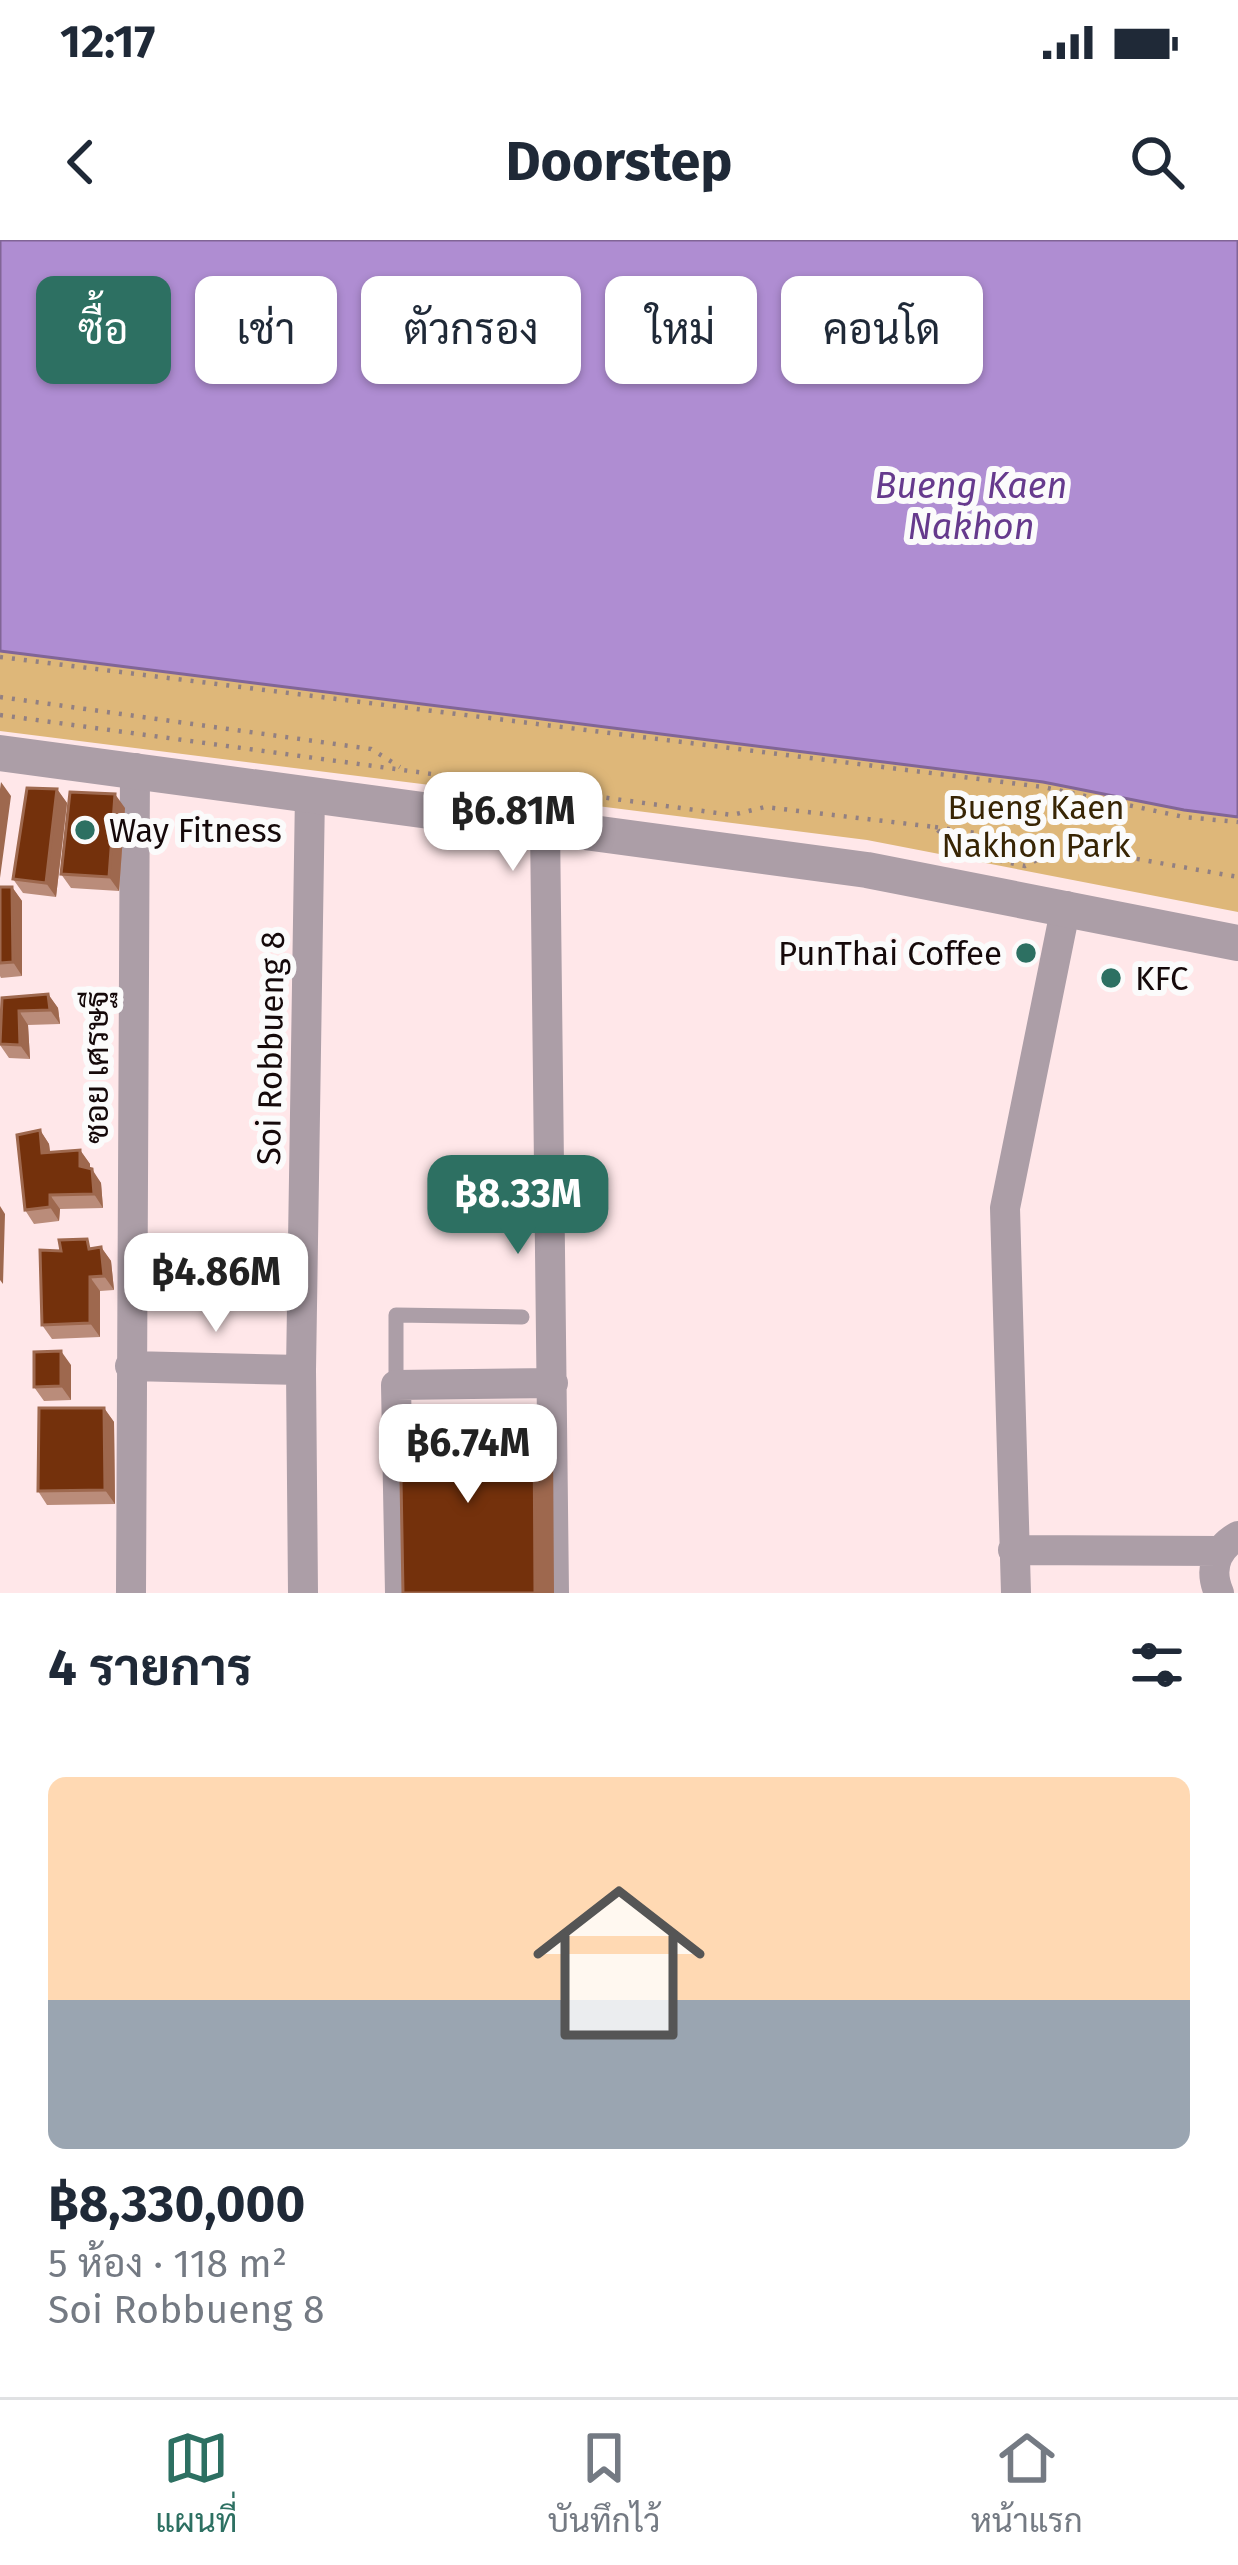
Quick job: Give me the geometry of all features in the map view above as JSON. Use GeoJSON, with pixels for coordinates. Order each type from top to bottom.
{"type":"FeatureCollection","features":[{"type":"Feature","properties":{"kind":"street"},"geometry":{"type":"LineString","coordinates":[[0,753],[867,870],[1066,906],[1238,944]]}},
{"type":"Feature","properties":{"kind":"street","name":"ซอย เศรษฐี"},"geometry":{"type":"LineString","coordinates":[[131,1593],[134,768]]}},
{"type":"Feature","properties":{"kind":"street","name":"Soi Robbueng 8"},"geometry":{"type":"LineString","coordinates":[[303,1593],[301,1370],[310,793]]}},
{"type":"Feature","properties":{"kind":"street"},"geometry":{"type":"LineString","coordinates":[[545,825],[554,1593]]}},
{"type":"Feature","properties":{"kind":"street"},"geometry":{"type":"LineString","coordinates":[[1016,1593],[1005,1208],[1066,906]]}},
{"type":"Feature","properties":{"kind":"street"},"geometry":{"type":"LineString","coordinates":[[130,1366],[301,1370]]}},
{"type":"Feature","properties":{"kind":"street"},"geometry":{"type":"LineString","coordinates":[[400,1593],[396,1385],[553,1383]]}},
{"type":"Feature","properties":{"kind":"street"},"geometry":{"type":"LineString","coordinates":[[1012,1550],[1229,1544],[1213,1575],[1219,1593]]}},
{"type":"Feature","properties":{"kind":"lane"},"geometry":{"type":"LineString","coordinates":[[396,1385],[396,1315],[522,1317]]}},
{"type":"Feature","properties":{"kind":"path"},"geometry":{"type":"LineString","coordinates":[[0,657],[1043,787],[1184,817],[1238,822]]}},
{"type":"Feature","properties":{"kind":"path"},"geometry":{"type":"LineString","coordinates":[[0,697],[371,749],[405,770]]}},
{"type":"Feature","properties":{"kind":"path"},"geometry":{"type":"LineString","coordinates":[[0,715],[732,815],[765,807],[935,827],[1065,845],[1238,878]]}},
{"type":"Feature","properties":{"kind":"path"},"geometry":{"type":"LineString","coordinates":[[935,827],[958,852],[1025,866],[1065,845]]}},
{"type":"Feature","properties":{"kind":"green space","name":"Bueng Kaen Nakhon Park"},"geometry":{"type":"Polygon","coordinates":[[[0,651],[1043,782],[1238,817],[1238,912],[867,840],[0,731],[0,651]]]}},
{"type":"Feature","properties":{"kind":"water","name":"Bueng Kaen Nakhon"},"geometry":{"type":"Polygon","coordinates":[[[0,240],[1238,240],[1238,817],[1043,782],[0,651],[0,240]]]}},
{"type":"Feature","properties":{"kind":"building"},"geometry":{"type":"Polygon","coordinates":[[[27,788],[57,789],[46,883],[13,879],[27,788]]]}},
{"type":"Feature","properties":{"kind":"building"},"geometry":{"type":"Polygon","coordinates":[[[70,792],[115,794],[109,877],[61,874],[70,792]]]}},
{"type":"Feature","properties":{"kind":"building"},"geometry":{"type":"Polygon","coordinates":[[[0,887],[12,887],[13,962],[0,963],[0,887]]]}},
{"type":"Feature","properties":{"kind":"building"},"geometry":{"type":"Polygon","coordinates":[[[48,994],[50,1010],[19,1011],[20,1045],[0,1044],[2,998],[48,994]]]}},
{"type":"Feature","properties":{"kind":"building"},"geometry":{"type":"Polygon","coordinates":[[[40,1130],[42,1153],[80,1150],[80,1166],[92,1169],[94,1194],[50,1195],[50,1207],[25,1210],[17,1135],[40,1130]]]}},
{"type":"Feature","properties":{"kind":"building"},"geometry":{"type":"Polygon","coordinates":[[[87,1239],[89,1249],[101,1247],[104,1276],[90,1277],[90,1323],[42,1325],[40,1250],[61,1251],[59,1240],[87,1239]]]}},
{"type":"Feature","properties":{"kind":"building"},"geometry":{"type":"Polygon","coordinates":[[[61,1351],[61,1386],[34,1387],[34,1352],[61,1351]]]}},
{"type":"Feature","properties":{"kind":"building"},"geometry":{"type":"Polygon","coordinates":[[[39,1408],[104,1408],[105,1490],[38,1491],[39,1408]]]}},
{"type":"Feature","properties":{"kind":"building"},"geometry":{"type":"Polygon","coordinates":[[[534,1418],[535,1593],[403,1593],[400,1422],[534,1418]]]}},
{"type":"Feature","properties":{"kind":"place","name":"Way Fitness"},"geometry":{"type":"Point","coordinates":[85,830]}},
{"type":"Feature","properties":{"kind":"place","name":"PunThai Coffee"},"geometry":{"type":"Point","coordinates":[1026,953]}},
{"type":"Feature","properties":{"kind":"place","name":"KFC"},"geometry":{"type":"Point","coordinates":[1111,978]}}]}
